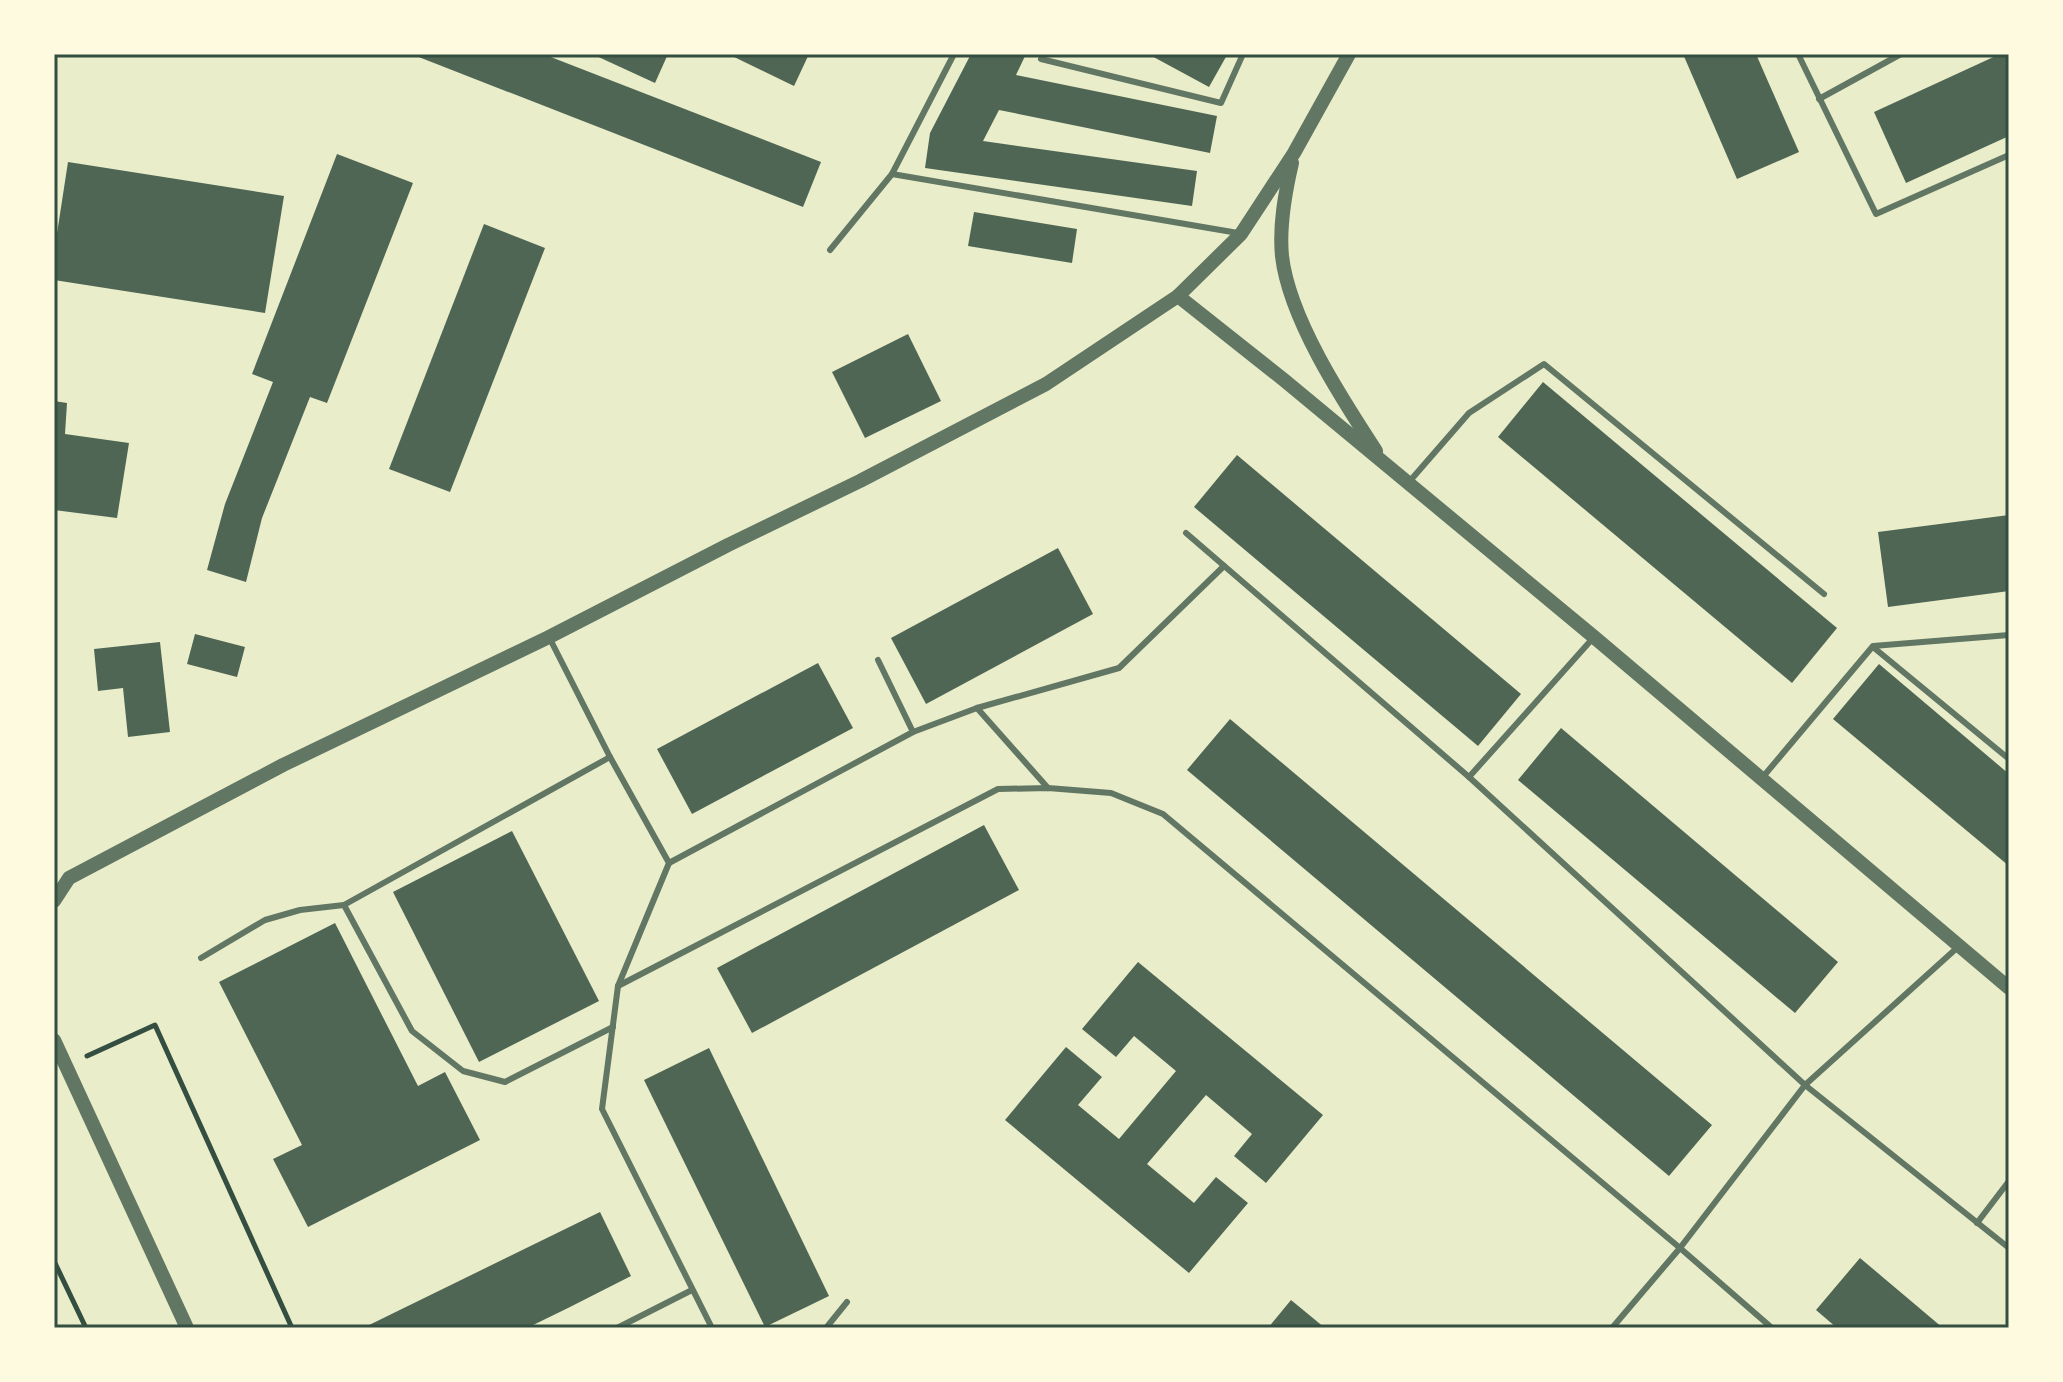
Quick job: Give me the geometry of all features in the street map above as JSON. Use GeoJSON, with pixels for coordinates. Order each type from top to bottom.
{"type":"FeatureCollection","features":[{"type":"Feature","properties":{"kind":"street"},"geometry":{"type":"LineString","coordinates":[[54,901],[69,878],[283,765],[549,637],[1046,384],[1178,296],[1241,234],[1294,153],[1349,54]]}},
{"type":"Feature","properties":{"kind":"street"},"geometry":{"type":"LineString","coordinates":[[1294,153],[1281,234],[1285,271],[1302,320],[1331,380],[1385,465]]}},
{"type":"Feature","properties":{"kind":"street"},"geometry":{"type":"LineString","coordinates":[[1178,296],[1594,637],[2008,984]]}},
{"type":"Feature","properties":{"kind":"street"},"geometry":{"type":"LineString","coordinates":[[54,1040],[187,1328]]}},
{"type":"Feature","properties":{"kind":"lane"},"geometry":{"type":"LineString","coordinates":[[830,250],[892,174],[954,54]]}},
{"type":"Feature","properties":{"kind":"lane"},"geometry":{"type":"LineString","coordinates":[[1044,54],[1041,59],[1221,103],[1243,54]]}},
{"type":"Feature","properties":{"kind":"lane"},"geometry":{"type":"LineString","coordinates":[[1798,54],[1876,214],[2009,155]]}},
{"type":"Feature","properties":{"kind":"lane"},"geometry":{"type":"LineString","coordinates":[[1819,99],[1901,54]]}},
{"type":"Feature","properties":{"kind":"lane"},"geometry":{"type":"LineString","coordinates":[[892,174],[1241,234]]}},
{"type":"Feature","properties":{"kind":"lane"},"geometry":{"type":"LineString","coordinates":[[1408,483],[1469,413],[1544,364],[1824,594]]}},
{"type":"Feature","properties":{"kind":"lane"},"geometry":{"type":"LineString","coordinates":[[1186,533],[1469,777],[1805,1085],[2009,1248]]}},
{"type":"Feature","properties":{"kind":"lane"},"geometry":{"type":"LineString","coordinates":[[712,1328],[602,1109],[618,986],[669,863],[913,732],[977,708],[1119,668],[1224,566]]}},
{"type":"Feature","properties":{"kind":"lane"},"geometry":{"type":"LineString","coordinates":[[1761,779],[1873,646],[2009,635]]}},
{"type":"Feature","properties":{"kind":"lane"},"geometry":{"type":"LineString","coordinates":[[549,637],[669,863]]}},
{"type":"Feature","properties":{"kind":"lane"},"geometry":{"type":"LineString","coordinates":[[1469,777],[1594,637]]}},
{"type":"Feature","properties":{"kind":"lane"},"geometry":{"type":"LineString","coordinates":[[1873,646],[2009,759]]}},
{"type":"Feature","properties":{"kind":"lane"},"geometry":{"type":"LineString","coordinates":[[878,660],[913,732]]}},
{"type":"Feature","properties":{"kind":"lane"},"geometry":{"type":"LineString","coordinates":[[977,708],[1048,788]]}},
{"type":"Feature","properties":{"kind":"lane"},"geometry":{"type":"LineString","coordinates":[[201,958],[265,920],[300,910],[344,905],[610,757]]}},
{"type":"Feature","properties":{"kind":"lane"},"geometry":{"type":"LineString","coordinates":[[618,986],[998,789],[1048,788],[1111,793],[1163,814],[1772,1328]]}},
{"type":"Feature","properties":{"kind":"lane"},"geometry":{"type":"LineString","coordinates":[[344,905],[412,1031],[463,1071],[505,1082],[613,1027]]}},
{"type":"Feature","properties":{"kind":"lane"},"geometry":{"type":"LineString","coordinates":[[1612,1328],[1680,1248],[1805,1085],[1959,946]]}},
{"type":"Feature","properties":{"kind":"lane"},"geometry":{"type":"LineString","coordinates":[[1977,1223],[2009,1181]]}},
{"type":"Feature","properties":{"kind":"lane"},"geometry":{"type":"LineString","coordinates":[[617,1328],[692,1290]]}},
{"type":"Feature","properties":{"kind":"lane"},"geometry":{"type":"LineString","coordinates":[[826,1328],[847,1302]]}},
{"type":"Feature","properties":{"kind":"path"},"geometry":{"type":"LineString","coordinates":[[65,1065],[155,1025],[292,1328]]}},
{"type":"Feature","properties":{"kind":"path"},"geometry":{"type":"LineString","coordinates":[[54,1261],[86,1328]]}},
{"type":"Feature","properties":{"kind":"building"},"geometry":{"type":"Polygon","coordinates":[[[411,54],[543,54],[821,162],[803,207],[411,54]]]}},
{"type":"Feature","properties":{"kind":"building"},"geometry":{"type":"Polygon","coordinates":[[[592,54],[668,54],[655,83],[592,54]]]}},
{"type":"Feature","properties":{"kind":"building"},"geometry":{"type":"Polygon","coordinates":[[[728,54],[809,54],[794,86],[728,54]]]}},
{"type":"Feature","properties":{"kind":"building"},"geometry":{"type":"Polygon","coordinates":[[[971,54],[1026,54],[1016,75],[1217,116],[1210,153],[999,110],[983,141],[1197,171],[1192,206],[925,168],[930,133],[971,54]]]}},
{"type":"Feature","properties":{"kind":"building"},"geometry":{"type":"Polygon","coordinates":[[[1148,54],[1225,54],[1227,55],[1209,87],[1148,54]]]}},
{"type":"Feature","properties":{"kind":"building"},"geometry":{"type":"Polygon","coordinates":[[[1683,54],[1756,54],[1799,152],[1737,179],[1683,54]]]}},
{"type":"Feature","properties":{"kind":"building"},"geometry":{"type":"Polygon","coordinates":[[[2000,54],[2009,54],[2009,136],[1906,183],[1874,112],[2000,54]]]}},
{"type":"Feature","properties":{"kind":"building"},"geometry":{"type":"Polygon","coordinates":[[[337,154],[413,183],[327,403],[310,397],[262,518],[246,582],[207,570],[225,504],[273,382],[252,374],[337,154]]]}},
{"type":"Feature","properties":{"kind":"building"},"geometry":{"type":"Polygon","coordinates":[[[68,162],[284,196],[265,313],[54,280],[54,253],[68,162]]]}},
{"type":"Feature","properties":{"kind":"building"},"geometry":{"type":"Polygon","coordinates":[[[974,212],[1077,229],[1072,263],[968,246],[974,212]]]}},
{"type":"Feature","properties":{"kind":"building"},"geometry":{"type":"Polygon","coordinates":[[[484,224],[545,248],[450,492],[389,469],[484,224]]]}},
{"type":"Feature","properties":{"kind":"building"},"geometry":{"type":"Polygon","coordinates":[[[908,334],[941,401],[865,438],[832,372],[908,334]]]}},
{"type":"Feature","properties":{"kind":"building"},"geometry":{"type":"Polygon","coordinates":[[[1543,382],[1837,628],[1792,683],[1498,437],[1543,382]]]}},
{"type":"Feature","properties":{"kind":"building"},"geometry":{"type":"Polygon","coordinates":[[[54,401],[67,403],[65,434],[129,443],[117,518],[54,510],[54,401]]]}},
{"type":"Feature","properties":{"kind":"building"},"geometry":{"type":"Polygon","coordinates":[[[1237,455],[1521,694],[1478,746],[1194,507],[1237,455]]]}},
{"type":"Feature","properties":{"kind":"building"},"geometry":{"type":"Polygon","coordinates":[[[2009,515],[2009,591],[1888,607],[1878,532],[2009,515]]]}},
{"type":"Feature","properties":{"kind":"building"},"geometry":{"type":"Polygon","coordinates":[[[1058,548],[1093,614],[926,704],[891,638],[1058,548]]]}},
{"type":"Feature","properties":{"kind":"building"},"geometry":{"type":"Polygon","coordinates":[[[195,634],[245,647],[237,677],[187,664],[195,634]]]}},
{"type":"Feature","properties":{"kind":"building"},"geometry":{"type":"Polygon","coordinates":[[[160,642],[170,732],[128,737],[123,688],[98,691],[94,649],[160,642]]]}},
{"type":"Feature","properties":{"kind":"building"},"geometry":{"type":"Polygon","coordinates":[[[818,663],[853,728],[692,814],[657,749],[818,663]]]}},
{"type":"Feature","properties":{"kind":"building"},"geometry":{"type":"Polygon","coordinates":[[[1879,664],[2009,774],[2009,866],[1833,719],[1879,664]]]}},
{"type":"Feature","properties":{"kind":"building"},"geometry":{"type":"Polygon","coordinates":[[[1230,719],[1712,1125],[1669,1176],[1187,770],[1230,719]]]}},
{"type":"Feature","properties":{"kind":"building"},"geometry":{"type":"Polygon","coordinates":[[[1561,728],[1838,962],[1795,1013],[1518,780],[1561,728]]]}},
{"type":"Feature","properties":{"kind":"building"},"geometry":{"type":"Polygon","coordinates":[[[984,825],[1019,890],[752,1033],[717,968],[984,825]]]}},
{"type":"Feature","properties":{"kind":"building"},"geometry":{"type":"Polygon","coordinates":[[[512,831],[599,1001],[479,1062],[393,892],[512,831]]]}},
{"type":"Feature","properties":{"kind":"building"},"geometry":{"type":"Polygon","coordinates":[[[335,923],[418,1086],[445,1072],[480,1140],[308,1227],[273,1159],[302,1145],[219,982],[335,923]]]}},
{"type":"Feature","properties":{"kind":"building"},"geometry":{"type":"Polygon","coordinates":[[[1138,962],[1323,1115],[1266,1183],[1234,1156],[1252,1134],[1206,1095],[1147,1164],[1194,1203],[1216,1177],[1248,1203],[1189,1273],[1005,1120],[1066,1047],[1102,1077],[1078,1105],[1119,1139],[1176,1071],[1134,1036],[1116,1057],[1082,1029],[1138,962]]]}},
{"type":"Feature","properties":{"kind":"building"},"geometry":{"type":"Polygon","coordinates":[[[709,1048],[829,1296],[765,1327],[644,1080],[709,1048]]]}},
{"type":"Feature","properties":{"kind":"building"},"geometry":{"type":"Polygon","coordinates":[[[600,1212],[631,1276],[568,1308],[527,1328],[363,1328],[600,1212]]]}},
{"type":"Feature","properties":{"kind":"building"},"geometry":{"type":"Polygon","coordinates":[[[1860,1258],[1943,1328],[1837,1328],[1816,1310],[1860,1258]]]}},
{"type":"Feature","properties":{"kind":"building"},"geometry":{"type":"Polygon","coordinates":[[[1291,1300],[1325,1328],[1268,1328],[1291,1300]]]}}]}
